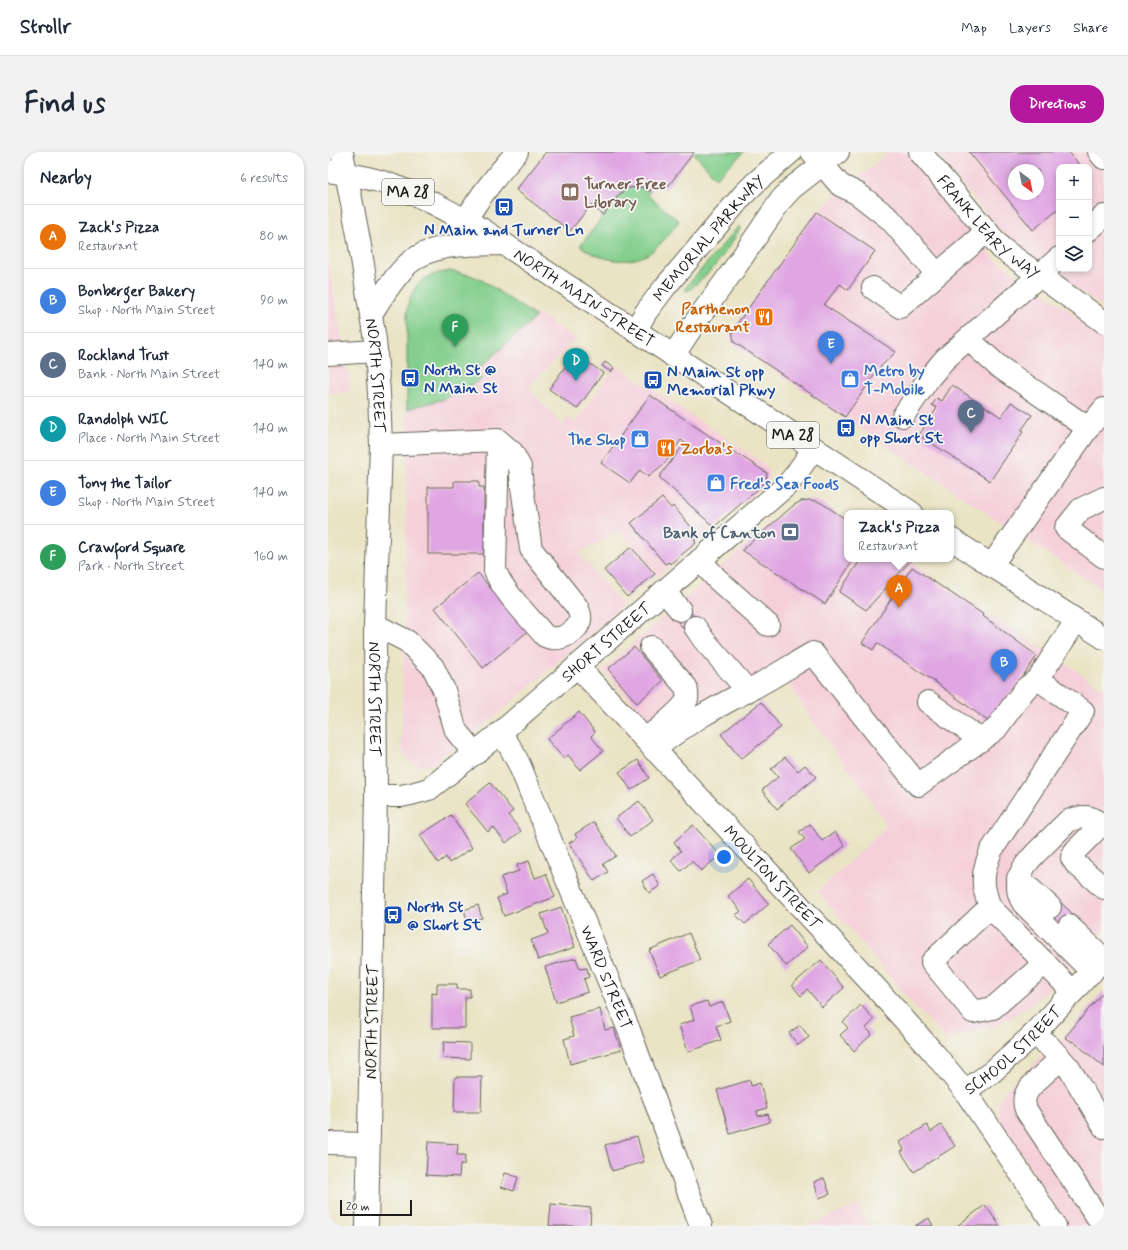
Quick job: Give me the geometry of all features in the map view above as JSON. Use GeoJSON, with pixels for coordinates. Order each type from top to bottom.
{"type":"FeatureCollection","features":[{"type":"Feature","properties":{"kind":"street","name":"NORTH STREET"},"geometry":{"type":"LineString","coordinates":[[342,152],[337,172],[359,240],[376,351],[380,399],[381,445],[375,625],[376,796],[368,1144],[368,1226]]}},
{"type":"Feature","properties":{"kind":"street"},"geometry":{"type":"LineString","coordinates":[[466,220],[488,185],[517,152]]}},
{"type":"Feature","properties":{"kind":"street","name":"MEMORIAL PARKWAY"},"geometry":{"type":"LineString","coordinates":[[635,331],[646,312],[665,287],[743,195],[791,152]]}},
{"type":"Feature","properties":{"kind":"street","name":"FRANK LEARY WAY"},"geometry":{"type":"LineString","coordinates":[[920,152],[1001,248],[1104,322]]}},
{"type":"Feature","properties":{"kind":"street"},"geometry":{"type":"LineString","coordinates":[[1099,152],[1104,158]]}},
{"type":"Feature","properties":{"kind":"street"},"geometry":{"type":"LineString","coordinates":[[824,156],[840,185],[858,194],[885,214],[937,274]]}},
{"type":"Feature","properties":{"kind":"street","name":"MEMORIAL PARKWAY"},"geometry":{"type":"LineString","coordinates":[[673,356],[781,200],[824,156]]}},
{"type":"Feature","properties":{"kind":"street","name":"NORTH MAIN STREET"},"geometry":{"type":"LineString","coordinates":[[337,172],[394,186],[434,203],[466,220],[907,510]]}},
{"type":"Feature","properties":{"kind":"street"},"geometry":{"type":"LineString","coordinates":[[1092,227],[1104,216]]}},
{"type":"Feature","properties":{"kind":"street"},"geometry":{"type":"LineString","coordinates":[[873,288],[900,306],[987,231]]}},
{"type":"Feature","properties":{"kind":"street"},"geometry":{"type":"LineString","coordinates":[[370,314],[408,264],[417,258],[429,252],[447,247],[503,244]]}},
{"type":"Feature","properties":{"kind":"street"},"geometry":{"type":"LineString","coordinates":[[903,416],[937,368],[1056,261]]}},
{"type":"Feature","properties":{"kind":"street"},"geometry":{"type":"LineString","coordinates":[[969,338],[998,366],[1088,428]]}},
{"type":"Feature","properties":{"kind":"street"},"geometry":{"type":"LineString","coordinates":[[328,354],[376,351]]}},
{"type":"Feature","properties":{"kind":"street"},"geometry":{"type":"LineString","coordinates":[[991,566],[1088,428],[1104,409]]}},
{"type":"Feature","properties":{"kind":"street"},"geometry":{"type":"LineString","coordinates":[[381,445],[498,440],[512,452],[520,467],[531,549],[577,607],[580,615],[580,620],[574,630],[560,638],[545,636],[497,577],[495,570],[498,440]]}},
{"type":"Feature","properties":{"kind":"street","name":"SHORT STREET"},"geometry":{"type":"LineString","coordinates":[[376,796],[411,794],[429,789],[475,754],[787,485],[814,448]]}},
{"type":"Feature","properties":{"kind":"street"},"geometry":{"type":"LineString","coordinates":[[1104,498],[1080,509],[1066,528],[1104,557]]}},
{"type":"Feature","properties":{"kind":"street"},"geometry":{"type":"LineString","coordinates":[[954,541],[1104,638]]}},
{"type":"Feature","properties":{"kind":"street"},"geometry":{"type":"LineString","coordinates":[[700,560],[717,579],[768,625]]}},
{"type":"Feature","properties":{"kind":"street"},"geometry":{"type":"LineString","coordinates":[[664,591],[680,610]]}},
{"type":"Feature","properties":{"kind":"street"},"geometry":{"type":"LineString","coordinates":[[649,745],[668,738],[723,704],[813,653],[918,785],[996,729],[1025,689],[1038,679],[1076,621]]}},
{"type":"Feature","properties":{"kind":"street"},"geometry":{"type":"LineString","coordinates":[[375,625],[407,641],[432,667],[444,690],[456,730],[475,754]]}},
{"type":"Feature","properties":{"kind":"street"},"geometry":{"type":"LineString","coordinates":[[695,627],[704,640],[748,690]]}},
{"type":"Feature","properties":{"kind":"street"},"geometry":{"type":"LineString","coordinates":[[649,745],[682,708],[688,698],[686,687],[651,647]]}},
{"type":"Feature","properties":{"kind":"street","name":"MOULTON STREET"},"geometry":{"type":"LineString","coordinates":[[577,666],[876,988],[933,1052],[965,1091]]}},
{"type":"Feature","properties":{"kind":"street"},"geometry":{"type":"LineString","coordinates":[[1038,679],[1083,711],[991,851],[985,866],[983,880],[984,893],[990,907],[1073,992]]}},
{"type":"Feature","properties":{"kind":"street"},"geometry":{"type":"LineString","coordinates":[[928,702],[981,740]]}},
{"type":"Feature","properties":{"kind":"street","name":"WARD STREET"},"geometry":{"type":"LineString","coordinates":[[500,734],[510,747],[519,764],[621,1009],[701,1226]]}},
{"type":"Feature","properties":{"kind":"street"},"geometry":{"type":"LineString","coordinates":[[1100,963],[1023,903],[1019,897],[1017,888],[1018,878],[1029,858],[1068,821],[1086,816],[1093,818],[1103,825],[1076,850],[1072,858],[1076,864],[1104,888]]}},
{"type":"Feature","properties":{"kind":"street"},"geometry":{"type":"LineString","coordinates":[[1018,878],[1050,907]]}},
{"type":"Feature","properties":{"kind":"street"},"geometry":{"type":"LineString","coordinates":[[990,907],[932,962],[973,1012],[993,1008],[1045,963]]}},
{"type":"Feature","properties":{"kind":"street"},"geometry":{"type":"LineString","coordinates":[[1069,926],[1100,963]]}},
{"type":"Feature","properties":{"kind":"street","name":"SCHOOL STREET"},"geometry":{"type":"LineString","coordinates":[[1055,1226],[965,1091],[997,1068],[1034,1034],[1100,963]]}},
{"type":"Feature","properties":{"kind":"street"},"geometry":{"type":"LineString","coordinates":[[1034,1034],[1049,1046],[1061,1059],[1075,1078],[1104,1127]]}},
{"type":"Feature","properties":{"kind":"street"},"geometry":{"type":"LineString","coordinates":[[1061,1059],[1029,1089],[1025,1096],[1025,1106],[1028,1113],[1099,1222]]}},
{"type":"Feature","properties":{"kind":"street"},"geometry":{"type":"LineString","coordinates":[[328,1143],[368,1144]]}},
{"type":"Feature","properties":{"kind":"shaded area"},"geometry":{"type":"Polygon","coordinates":[[[889,152],[906,152],[994,258],[1104,335],[1104,591],[726,339],[817,211],[889,152]]]}},
{"type":"Feature","properties":{"kind":"shaded area"},"geometry":{"type":"Polygon","coordinates":[[[935,152],[1104,152],[1104,308],[1009,241],[935,152]]]}},
{"type":"Feature","properties":{"kind":"shaded area"},"geometry":{"type":"Polygon","coordinates":[[[328,260],[348,374],[350,392],[328,393],[328,260]]]}},
{"type":"Feature","properties":{"kind":"shaded area"},"geometry":{"type":"Polygon","coordinates":[[[537,313],[576,339],[528,387],[563,426],[568,418],[575,423],[616,365],[763,463],[768,469],[768,478],[764,485],[658,576],[620,531],[578,553],[623,606],[493,718],[432,764],[420,766],[408,760],[402,749],[401,743],[406,573],[407,409],[445,399],[482,379],[476,371],[530,322],[537,313]]]}},
{"type":"Feature","properties":{"kind":"shaded area"},"geometry":{"type":"Polygon","coordinates":[[[805,501],[844,555],[844,562],[910,562],[1104,689],[1104,930],[1071,968],[1042,995],[1017,1014],[994,1026],[947,1039],[916,1008],[818,892],[887,826],[865,791],[812,720],[786,679],[732,710],[674,747],[602,670],[793,505],[805,501]]]}},
{"type":"Feature","properties":{"kind":"shaded area"},"geometry":{"type":"Polygon","coordinates":[[[1104,991],[1104,1226],[1068,1226],[1002,1124],[998,1113],[998,1107],[1004,1092],[1062,1040],[1104,991]]]}},
{"type":"Feature","properties":{"kind":"shaded area"},"geometry":{"type":"Polygon","coordinates":[[[858,1205],[868,1226],[808,1226],[858,1205]]]}},
{"type":"Feature","properties":{"kind":"green space"},"geometry":{"type":"Polygon","coordinates":[[[693,152],[744,152],[716,178],[693,152]]]}},
{"type":"Feature","properties":{"kind":"green space"},"geometry":{"type":"Polygon","coordinates":[[[637,186],[650,191],[647,195],[679,221],[662,243],[646,255],[637,259],[627,260],[607,259],[580,246],[621,193],[628,188],[637,186]]]}},
{"type":"Feature","properties":{"kind":"green space"},"geometry":{"type":"Polygon","coordinates":[[[738,227],[740,227],[740,229],[715,265],[703,278],[686,291],[686,287],[738,227]]]}},
{"type":"Feature","properties":{"kind":"green space"},"geometry":{"type":"Polygon","coordinates":[[[450,271],[470,275],[482,280],[536,317],[476,371],[482,379],[445,399],[407,409],[407,311],[409,301],[420,282],[433,275],[450,271]]]}},
{"type":"Feature","properties":{"kind":"building","name":"Turner Free Library"},"geometry":{"type":"Polygon","coordinates":[[[546,152],[694,152],[666,189],[657,182],[650,191],[641,187],[628,188],[621,193],[603,215],[591,205],[570,231],[516,190],[546,152]]]}},
{"type":"Feature","properties":{"kind":"building"},"geometry":{"type":"Polygon","coordinates":[[[969,152],[1069,152],[1079,164],[1056,164],[1056,211],[1033,230],[1008,200],[1044,200],[1044,164],[1008,164],[1008,200],[969,152]]]}},
{"type":"Feature","properties":{"kind":"building"},"geometry":{"type":"Polygon","coordinates":[[[817,212],[875,251],[848,290],[840,284],[824,305],[896,352],[881,366],[845,417],[734,342],[732,331],[817,212]]]}},
{"type":"Feature","properties":{"kind":"building"},"geometry":{"type":"Polygon","coordinates":[[[575,353],[603,373],[577,409],[549,389],[575,353]]]}},
{"type":"Feature","properties":{"kind":"building"},"geometry":{"type":"Polygon","coordinates":[[[605,362],[614,368],[611,372],[602,366],[605,362]]]}},
{"type":"Feature","properties":{"kind":"building"},"geometry":{"type":"Polygon","coordinates":[[[952,385],[1001,417],[1011,402],[1032,415],[1021,431],[1023,432],[990,481],[919,435],[937,408],[932,405],[937,398],[942,401],[952,385]]]}},
{"type":"Feature","properties":{"kind":"building"},"geometry":{"type":"Polygon","coordinates":[[[650,395],[767,473],[766,482],[714,527],[659,477],[685,443],[681,440],[665,463],[648,477],[640,470],[630,483],[601,463],[650,395]]]}},
{"type":"Feature","properties":{"kind":"building"},"geometry":{"type":"Polygon","coordinates":[[[454,481],[479,481],[479,487],[484,487],[484,554],[428,554],[428,487],[454,487],[454,481]]]}},
{"type":"Feature","properties":{"kind":"building"},"geometry":{"type":"Polygon","coordinates":[[[662,498],[671,508],[673,506],[699,536],[694,540],[696,543],[670,564],[669,562],[665,564],[631,523],[662,498]]]}},
{"type":"Feature","properties":{"kind":"building"},"geometry":{"type":"Polygon","coordinates":[[[801,501],[817,501],[844,518],[844,562],[852,562],[825,604],[742,550],[794,505],[801,501]]]}},
{"type":"Feature","properties":{"kind":"building"},"geometry":{"type":"Polygon","coordinates":[[[631,547],[655,574],[627,597],[604,570],[631,547]]]}},
{"type":"Feature","properties":{"kind":"building"},"geometry":{"type":"Polygon","coordinates":[[[859,562],[909,562],[866,610],[839,592],[859,562]]]}},
{"type":"Feature","properties":{"kind":"building"},"geometry":{"type":"Polygon","coordinates":[[[912,567],[984,615],[983,616],[1037,656],[989,722],[938,684],[877,643],[873,650],[862,643],[912,567]]]}},
{"type":"Feature","properties":{"kind":"building"},"geometry":{"type":"Polygon","coordinates":[[[478,573],[527,632],[483,668],[435,608],[478,573]]]}},
{"type":"Feature","properties":{"kind":"building"},"geometry":{"type":"Polygon","coordinates":[[[685,606],[700,623],[688,634],[673,616],[685,606]]]}},
{"type":"Feature","properties":{"kind":"building"},"geometry":{"type":"Polygon","coordinates":[[[634,647],[663,681],[637,703],[608,669],[634,647]]]}},
{"type":"Feature","properties":{"kind":"building"},"geometry":{"type":"Polygon","coordinates":[[[761,702],[781,727],[741,759],[721,734],[761,702]]]}},
{"type":"Feature","properties":{"kind":"building"},"geometry":{"type":"Polygon","coordinates":[[[579,712],[595,732],[591,736],[603,751],[580,770],[568,755],[564,759],[547,739],[579,712]]]}},
{"type":"Feature","properties":{"kind":"building"},"geometry":{"type":"Polygon","coordinates":[[[785,757],[798,771],[805,765],[816,777],[777,809],[762,790],[778,777],[771,769],[785,757]]]}},
{"type":"Feature","properties":{"kind":"building"},"geometry":{"type":"Polygon","coordinates":[[[638,760],[649,778],[631,790],[619,772],[638,760]]]}},
{"type":"Feature","properties":{"kind":"building"},"geometry":{"type":"Polygon","coordinates":[[[490,783],[513,811],[508,815],[521,831],[506,843],[493,827],[488,832],[465,804],[490,783]]]}},
{"type":"Feature","properties":{"kind":"building"},"geometry":{"type":"Polygon","coordinates":[[[639,801],[653,820],[630,837],[616,818],[639,801]]]}},
{"type":"Feature","properties":{"kind":"building"},"geometry":{"type":"Polygon","coordinates":[[[451,815],[472,848],[449,863],[446,857],[438,863],[420,835],[451,815]]]}},
{"type":"Feature","properties":{"kind":"building"},"geometry":{"type":"Polygon","coordinates":[[[594,822],[616,856],[603,864],[608,872],[594,881],[569,843],[577,838],[575,834],[594,822]]]}},
{"type":"Feature","properties":{"kind":"building"},"geometry":{"type":"Polygon","coordinates":[[[810,824],[822,841],[835,832],[845,846],[809,873],[791,849],[805,839],[799,832],[810,824]]]}},
{"type":"Feature","properties":{"kind":"building"},"geometry":{"type":"Polygon","coordinates":[[[693,825],[720,855],[701,871],[692,861],[681,871],[671,860],[681,851],[674,842],[693,825]]]}},
{"type":"Feature","properties":{"kind":"building"},"geometry":{"type":"Polygon","coordinates":[[[529,861],[535,878],[546,874],[555,897],[504,916],[497,898],[507,894],[501,877],[519,871],[517,865],[529,861]]]}},
{"type":"Feature","properties":{"kind":"building"},"geometry":{"type":"Polygon","coordinates":[[[653,874],[660,886],[649,893],[642,881],[653,874]]]}},
{"type":"Feature","properties":{"kind":"building"},"geometry":{"type":"Polygon","coordinates":[[[748,879],[769,904],[745,924],[736,915],[741,911],[728,896],[748,879]]]}},
{"type":"Feature","properties":{"kind":"building"},"geometry":{"type":"Polygon","coordinates":[[[1057,899],[1077,918],[1062,934],[1042,915],[1057,899]]]}},
{"type":"Feature","properties":{"kind":"building"},"geometry":{"type":"Polygon","coordinates":[[[478,905],[482,918],[468,923],[464,910],[478,905]]]}},
{"type":"Feature","properties":{"kind":"building"},"geometry":{"type":"Polygon","coordinates":[[[561,907],[575,947],[538,960],[531,940],[548,934],[541,914],[561,907]]]}},
{"type":"Feature","properties":{"kind":"building"},"geometry":{"type":"Polygon","coordinates":[[[790,925],[808,947],[786,966],[768,944],[790,925]]]}},
{"type":"Feature","properties":{"kind":"building"},"geometry":{"type":"Polygon","coordinates":[[[689,933],[700,960],[660,976],[649,950],[689,933]]]}},
{"type":"Feature","properties":{"kind":"building"},"geometry":{"type":"Polygon","coordinates":[[[576,958],[580,969],[587,968],[589,977],[584,979],[588,992],[556,1002],[545,967],[576,958]]]}},
{"type":"Feature","properties":{"kind":"building"},"geometry":{"type":"Polygon","coordinates":[[[821,960],[844,988],[822,1007],[807,989],[801,996],[792,985],[821,960]]]}},
{"type":"Feature","properties":{"kind":"building"},"geometry":{"type":"Polygon","coordinates":[[[437,984],[457,984],[457,989],[470,989],[470,997],[465,997],[465,1028],[432,1028],[432,993],[437,994],[437,984]]]}},
{"type":"Feature","properties":{"kind":"building"},"geometry":{"type":"Polygon","coordinates":[[[1104,991],[1104,1067],[1073,1041],[1072,1042],[1065,1037],[1104,991]]]}},
{"type":"Feature","properties":{"kind":"building"},"geometry":{"type":"Polygon","coordinates":[[[707,1001],[709,1007],[723,1002],[730,1021],[716,1026],[721,1040],[688,1052],[679,1025],[694,1020],[690,1006],[707,1001]]]}},
{"type":"Feature","properties":{"kind":"building"},"geometry":{"type":"Polygon","coordinates":[[[861,1005],[874,1020],[866,1028],[872,1034],[854,1051],[840,1035],[848,1028],[843,1022],[861,1005]]]}},
{"type":"Feature","properties":{"kind":"building"},"geometry":{"type":"Polygon","coordinates":[[[600,1009],[605,1030],[614,1028],[621,1050],[570,1064],[564,1039],[574,1036],[569,1017],[600,1009]]]}},
{"type":"Feature","properties":{"kind":"building"},"geometry":{"type":"Polygon","coordinates":[[[800,1025],[809,1037],[798,1045],[789,1033],[800,1025]]]}},
{"type":"Feature","properties":{"kind":"building"},"geometry":{"type":"Polygon","coordinates":[[[444,1042],[470,1043],[470,1059],[443,1058],[444,1042]]]}},
{"type":"Feature","properties":{"kind":"building"},"geometry":{"type":"Polygon","coordinates":[[[455,1077],[482,1077],[481,1112],[454,1112],[455,1077]]]}},
{"type":"Feature","properties":{"kind":"building"},"geometry":{"type":"Polygon","coordinates":[[[750,1080],[751,1086],[760,1083],[767,1108],[757,1111],[758,1116],[768,1114],[770,1122],[730,1134],[717,1090],[750,1080]]]}},
{"type":"Feature","properties":{"kind":"building"},"geometry":{"type":"Polygon","coordinates":[[[927,1125],[931,1132],[941,1125],[955,1146],[914,1172],[901,1152],[904,1150],[900,1142],[927,1125]]]}},
{"type":"Feature","properties":{"kind":"building"},"geometry":{"type":"Polygon","coordinates":[[[637,1136],[644,1162],[612,1171],[605,1145],[637,1136]]]}},
{"type":"Feature","properties":{"kind":"building"},"geometry":{"type":"Polygon","coordinates":[[[428,1142],[458,1144],[457,1155],[465,1155],[464,1165],[460,1165],[459,1177],[426,1175],[428,1142]]]}},
{"type":"Feature","properties":{"kind":"building"},"geometry":{"type":"Polygon","coordinates":[[[505,1173],[518,1177],[514,1191],[501,1187],[505,1173]]]}},
{"type":"Feature","properties":{"kind":"building"},"geometry":{"type":"Polygon","coordinates":[[[824,1178],[830,1194],[819,1198],[814,1182],[824,1178]]]}},
{"type":"Feature","properties":{"kind":"building"},"geometry":{"type":"Polygon","coordinates":[[[551,1204],[591,1208],[590,1226],[549,1226],[551,1204]]]}},
{"type":"Feature","properties":{"kind":"building"},"geometry":{"type":"Polygon","coordinates":[[[985,1205],[1000,1226],[957,1226],[985,1205]]]}},
{"type":"Feature","properties":{"kind":"building"},"geometry":{"type":"Polygon","coordinates":[[[929,1218],[933,1226],[915,1226],[929,1218]]]}},
{"type":"Feature","properties":{"kind":"place","name":"Turner Free Library"},"geometry":{"type":"Point","coordinates":[570,192]}},
{"type":"Feature","properties":{"kind":"place","name":"N Main and Turner Ln"},"geometry":{"type":"Point","coordinates":[504,207]}},
{"type":"Feature","properties":{"kind":"place","name":"Parthenon Restaurant"},"geometry":{"type":"Point","coordinates":[764,317]}},
{"type":"Feature","properties":{"kind":"place","name":"Crawford Square"},"geometry":{"type":"Point","coordinates":[455,347]}},
{"type":"Feature","properties":{"kind":"place","name":"Tony the Tailor"},"geometry":{"type":"Point","coordinates":[831,364]}},
{"type":"Feature","properties":{"kind":"place","name":"North St @ N Main St"},"geometry":{"type":"Point","coordinates":[410,378]}},
{"type":"Feature","properties":{"kind":"place","name":"Metro by T-Mobile"},"geometry":{"type":"Point","coordinates":[850,379]}},
{"type":"Feature","properties":{"kind":"place","name":"N Main St opp Memorial Pkwy"},"geometry":{"type":"Point","coordinates":[653,380]}},
{"type":"Feature","properties":{"kind":"place","name":"Randolph WIC"},"geometry":{"type":"Point","coordinates":[576,381]}},
{"type":"Feature","properties":{"kind":"place","name":"N Main St opp Short St"},"geometry":{"type":"Point","coordinates":[846,428]}},
{"type":"Feature","properties":{"kind":"place","name":"Rockland Trust"},"geometry":{"type":"Point","coordinates":[971,433]}},
{"type":"Feature","properties":{"kind":"place","name":"The Shop"},"geometry":{"type":"Point","coordinates":[640,439]}},
{"type":"Feature","properties":{"kind":"place","name":"Zorba's"},"geometry":{"type":"Point","coordinates":[666,448]}},
{"type":"Feature","properties":{"kind":"place","name":"Fred's Sea Foods"},"geometry":{"type":"Point","coordinates":[716,483]}},
{"type":"Feature","properties":{"kind":"place","name":"Bank of Canton"},"geometry":{"type":"Point","coordinates":[790,532]}},
{"type":"Feature","properties":{"kind":"place","name":"Zack's Pizza"},"geometry":{"type":"Point","coordinates":[899,608]}},
{"type":"Feature","properties":{"kind":"place","name":"Bonberger Bakery"},"geometry":{"type":"Point","coordinates":[1004,682]}},
{"type":"Feature","properties":{"kind":"place","name":"North St @ Short St"},"geometry":{"type":"Point","coordinates":[393,915]}}]}
